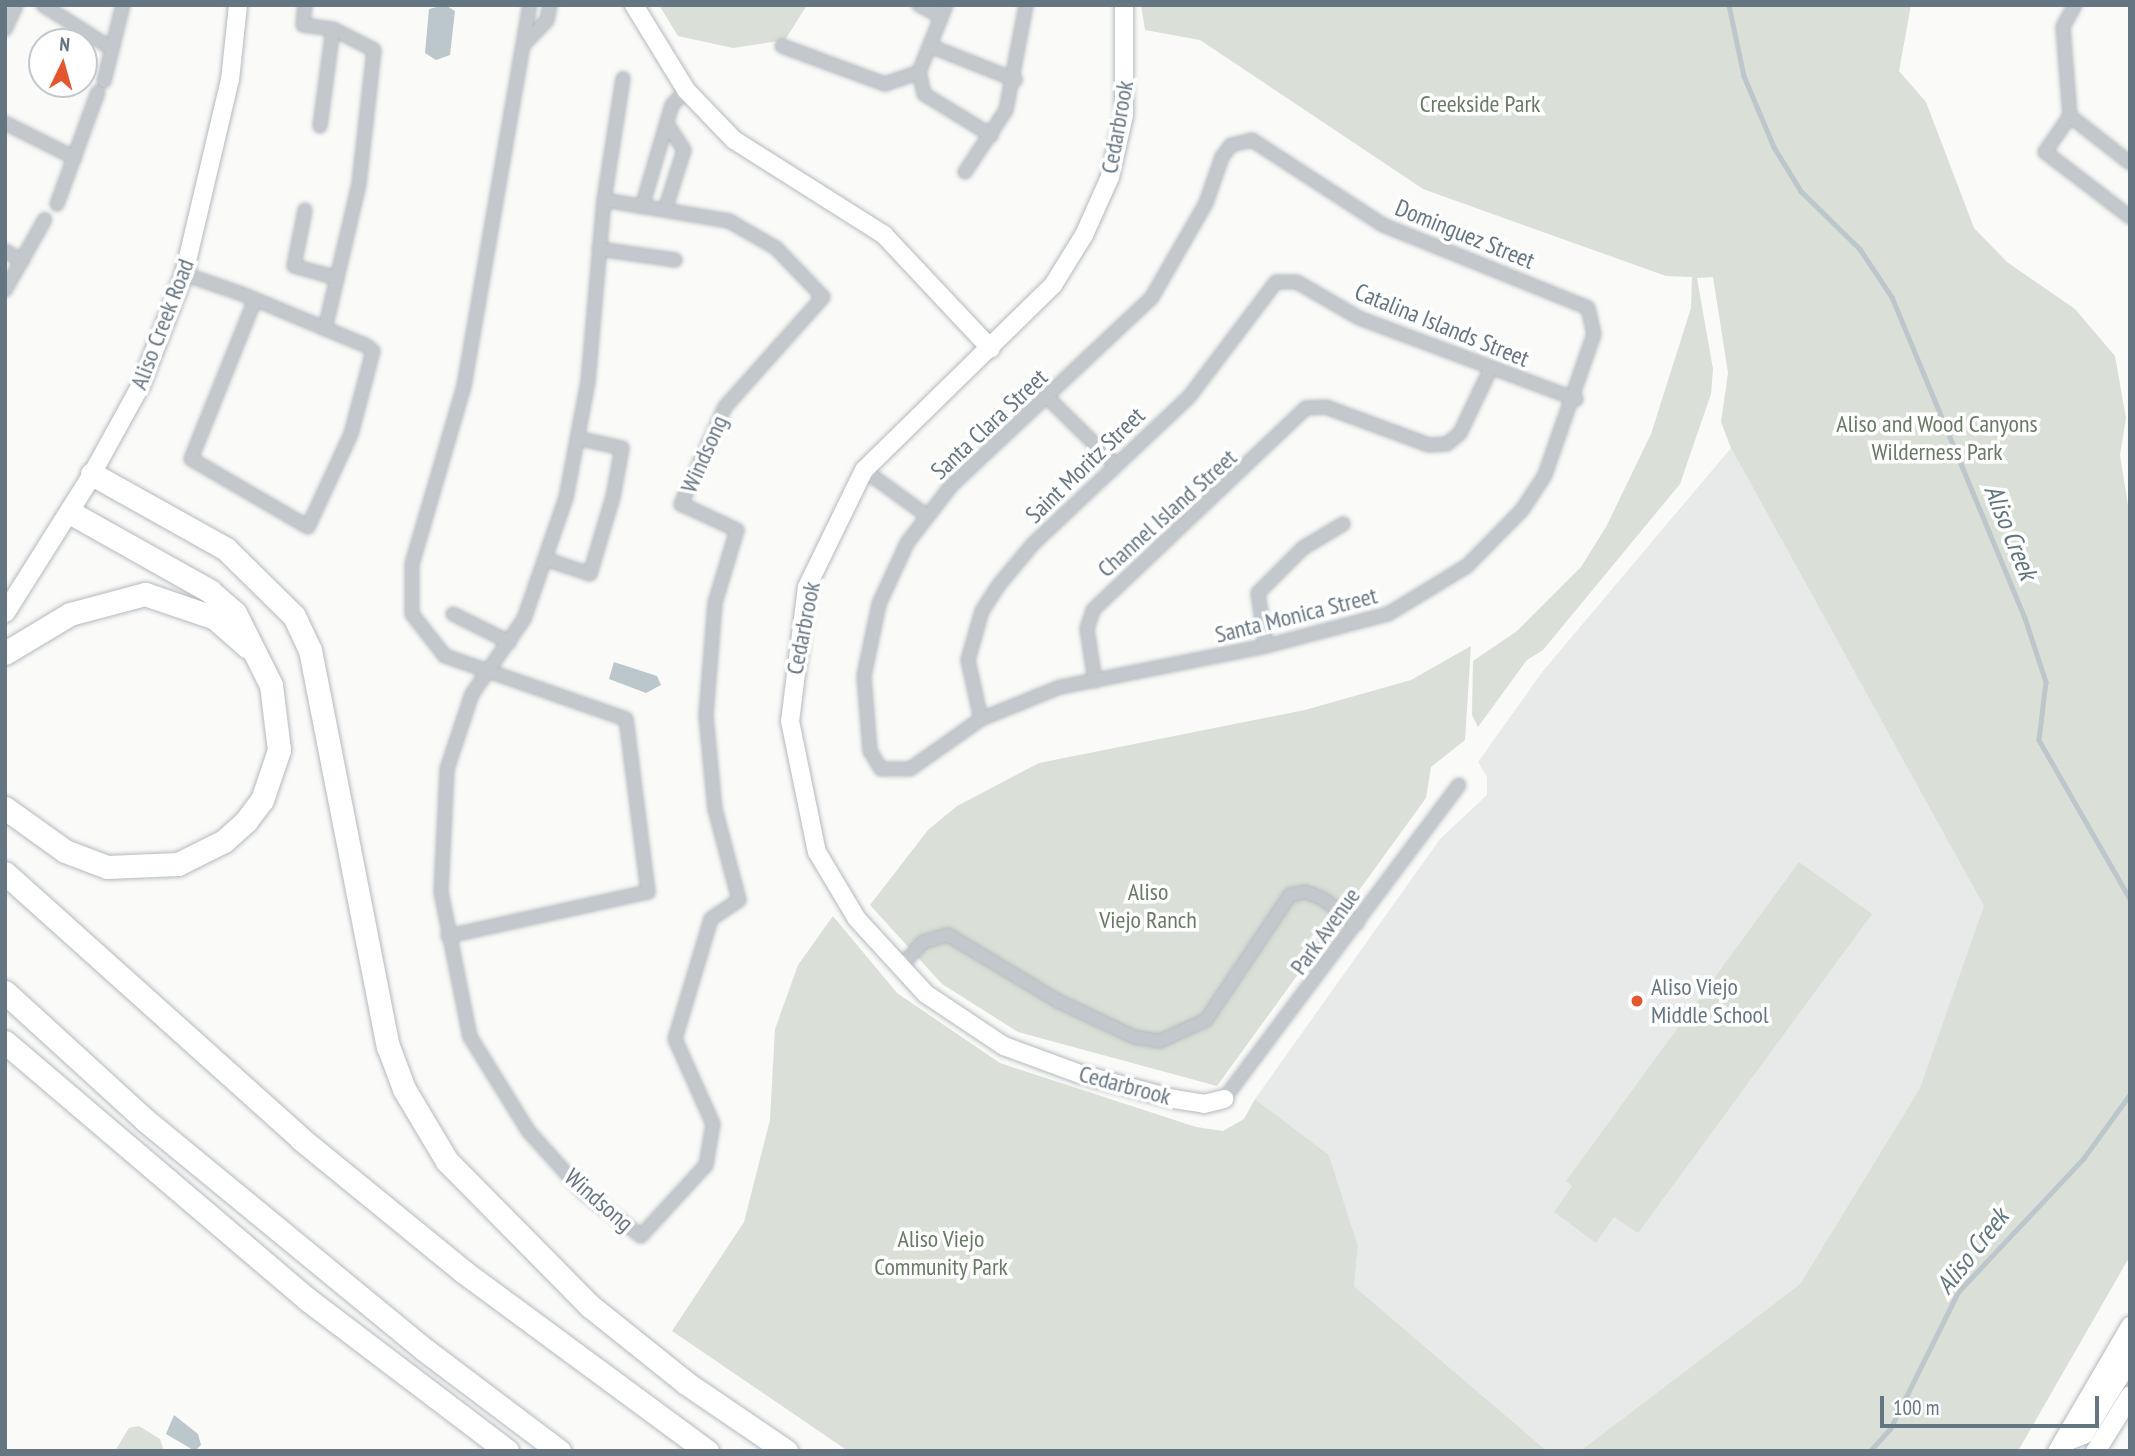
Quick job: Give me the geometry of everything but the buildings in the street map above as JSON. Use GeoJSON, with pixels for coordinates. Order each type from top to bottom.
{"type":"FeatureCollection","features":[{"type":"Feature","properties":{"kind":"highway"},"geometry":{"type":"LineString","coordinates":[[92,474],[226,549],[294,616],[310,650],[388,1046],[416,1112],[447,1161],[590,1306],[686,1383],[786,1451]]}},
{"type":"Feature","properties":{"kind":"highway"},"geometry":{"type":"LineString","coordinates":[[5,808],[65,851],[107,867],[178,864],[224,841],[262,800],[279,750],[278,714],[250,632],[210,591],[71,513]]}},
{"type":"Feature","properties":{"kind":"highway"},"geometry":{"type":"LineString","coordinates":[[5,653],[70,614],[145,594],[215,618],[260,659]]}},
{"type":"Feature","properties":{"kind":"highway"},"geometry":{"type":"LineString","coordinates":[[5,873],[312,1148],[464,1272],[707,1451]]}},
{"type":"Feature","properties":{"kind":"highway"},"geometry":{"type":"LineString","coordinates":[[5,992],[156,1129],[425,1350],[559,1451]]}},
{"type":"Feature","properties":{"kind":"highway"},"geometry":{"type":"LineString","coordinates":[[5,1042],[307,1299],[507,1451]]}},
{"type":"Feature","properties":{"kind":"main road","name":"Aliso Creek Road"},"geometry":{"type":"LineString","coordinates":[[5,612],[71,513],[92,474]]}},
{"type":"Feature","properties":{"kind":"main road"},"geometry":{"type":"LineString","coordinates":[[2060,1446],[2130,1326]]}},
{"type":"Feature","properties":{"kind":"main road"},"geometry":{"type":"LineString","coordinates":[[2060,1446],[2084,1434],[2130,1358]]}},
{"type":"Feature","properties":{"kind":"main road"},"geometry":{"type":"LineString","coordinates":[[2095,1451],[2130,1395]]}},
{"type":"Feature","properties":{"kind":"street"},"geometry":{"type":"LineString","coordinates":[[5,29],[16,5]]}},
{"type":"Feature","properties":{"kind":"street"},"geometry":{"type":"LineString","coordinates":[[43,5],[112,50]]}},
{"type":"Feature","properties":{"kind":"street"},"geometry":{"type":"LineString","coordinates":[[58,204],[101,87],[123,5]]}},
{"type":"Feature","properties":{"kind":"street","name":"Aliso Creek Road"},"geometry":{"type":"LineString","coordinates":[[92,474],[141,385],[184,274],[215,158],[238,5]]}},
{"type":"Feature","properties":{"kind":"street"},"geometry":{"type":"LineString","coordinates":[[305,5],[303,25],[333,29],[374,50],[359,184],[325,329]]}},
{"type":"Feature","properties":{"kind":"street"},"geometry":{"type":"LineString","coordinates":[[448,936],[648,892],[626,719],[488,674],[445,656],[423,636],[408,585],[464,386],[530,5]]}},
{"type":"Feature","properties":{"kind":"street"},"geometry":{"type":"LineString","coordinates":[[525,44],[547,20],[550,5]]}},
{"type":"Feature","properties":{"kind":"street"},"geometry":{"type":"LineString","coordinates":[[634,5],[687,89],[734,140],[894,244],[991,349]]}},
{"type":"Feature","properties":{"kind":"street"},"geometry":{"type":"LineString","coordinates":[[919,5],[944,10],[919,72],[924,94],[991,135]]}},
{"type":"Feature","properties":{"kind":"street"},"geometry":{"type":"LineString","coordinates":[[965,172],[991,135],[1016,80],[1026,5]]}},
{"type":"Feature","properties":{"kind":"street","name":"Cedarbrook"},"geometry":{"type":"LineString","coordinates":[[1124,5],[1124,115],[1110,177],[1053,285],[991,349],[899,430],[864,470],[807,587],[790,721],[817,852],[857,919],[899,968],[1004,1046],[1174,1099],[1205,1104],[1224,1099]]}},
{"type":"Feature","properties":{"kind":"street"},"geometry":{"type":"LineString","coordinates":[[2075,5],[2063,27],[2070,116],[2045,152],[2130,217]]}},
{"type":"Feature","properties":{"kind":"street"},"geometry":{"type":"LineString","coordinates":[[320,126],[333,29]]}},
{"type":"Feature","properties":{"kind":"street"},"geometry":{"type":"LineString","coordinates":[[782,46],[885,84],[919,72]]}},
{"type":"Feature","properties":{"kind":"street"},"geometry":{"type":"LineString","coordinates":[[930,46],[1016,80]]}},
{"type":"Feature","properties":{"kind":"street"},"geometry":{"type":"LineString","coordinates":[[604,200],[623,78]]}},
{"type":"Feature","properties":{"kind":"street"},"geometry":{"type":"LineString","coordinates":[[642,207],[669,127],[672,105],[687,89]]}},
{"type":"Feature","properties":{"kind":"street"},"geometry":{"type":"LineString","coordinates":[[2070,116],[2130,163]]}},
{"type":"Feature","properties":{"kind":"street"},"geometry":{"type":"LineString","coordinates":[[5,123],[75,158]]}},
{"type":"Feature","properties":{"kind":"street"},"geometry":{"type":"LineString","coordinates":[[665,211],[684,150],[669,127]]}},
{"type":"Feature","properties":{"kind":"street","name":"Dominguez Street"},"geometry":{"type":"LineString","coordinates":[[1252,140],[1383,225],[1580,302],[1594,316]]}},
{"type":"Feature","properties":{"kind":"street","name":"Santa Clara Street"},"geometry":{"type":"LineString","coordinates":[[901,774],[873,761],[864,676],[879,604],[926,514],[1152,297],[1206,203],[1222,157],[1231,145],[1252,140]]}},
{"type":"Feature","properties":{"kind":"street","name":"Windsong"},"geometry":{"type":"LineString","coordinates":[[604,200],[729,220],[776,248],[823,297],[724,407],[681,504],[737,527],[715,603],[706,716],[715,809],[738,900],[711,919],[675,1039],[713,1124],[706,1165],[643,1236],[584,1193],[528,1132],[470,1037],[441,892],[447,769],[472,694],[509,642],[524,619],[545,559],[578,438],[604,200]]}},
{"type":"Feature","properties":{"kind":"street"},"geometry":{"type":"LineString","coordinates":[[305,210],[294,266],[337,278]]}},
{"type":"Feature","properties":{"kind":"street"},"geometry":{"type":"LineString","coordinates":[[5,290],[45,219]]}},
{"type":"Feature","properties":{"kind":"street"},"geometry":{"type":"LineString","coordinates":[[598,249],[675,260]]}},
{"type":"Feature","properties":{"kind":"street"},"geometry":{"type":"LineString","coordinates":[[5,251],[22,261]]}},
{"type":"Feature","properties":{"kind":"street"},"geometry":{"type":"LineString","coordinates":[[184,274],[255,300],[367,346],[374,361],[351,434],[308,527],[191,459],[255,300]]}},
{"type":"Feature","properties":{"kind":"street","name":"Saint Moritz Street"},"geometry":{"type":"LineString","coordinates":[[981,719],[968,660],[982,611],[1033,544],[1189,397],[1269,288],[1286,279],[1297,282]]}},
{"type":"Feature","properties":{"kind":"street","name":"Catalina Islands Street"},"geometry":{"type":"LineString","coordinates":[[1297,282],[1359,318],[1576,399]]}},
{"type":"Feature","properties":{"kind":"street","name":"Santa Monica Street"},"geometry":{"type":"LineString","coordinates":[[901,774],[981,719],[1039,694],[1266,646],[1388,614],[1467,566],[1522,510],[1545,475],[1576,399],[1594,316]]}},
{"type":"Feature","properties":{"kind":"street","name":"Channel Island Street"},"geometry":{"type":"LineString","coordinates":[[1095,681],[1087,629],[1093,610],[1248,470],[1298,415],[1326,407],[1438,446],[1460,433],[1491,368]]}},
{"type":"Feature","properties":{"kind":"street"},"geometry":{"type":"LineString","coordinates":[[1048,398],[1115,464]]}},
{"type":"Feature","properties":{"kind":"street"},"geometry":{"type":"LineString","coordinates":[[545,559],[590,574],[613,497],[622,448],[578,438]]}},
{"type":"Feature","properties":{"kind":"street"},"geometry":{"type":"LineString","coordinates":[[864,470],[926,514]]}},
{"type":"Feature","properties":{"kind":"street"},"geometry":{"type":"LineString","coordinates":[[1266,646],[1258,593],[1303,548],[1343,524]]}},
{"type":"Feature","properties":{"kind":"street"},"geometry":{"type":"LineString","coordinates":[[453,614],[509,642]]}},
{"type":"Feature","properties":{"kind":"street","name":"Park Avenue"},"geometry":{"type":"LineString","coordinates":[[1224,1099],[1459,785]]}},
{"type":"Feature","properties":{"kind":"street"},"geometry":{"type":"LineString","coordinates":[[899,968],[923,942],[948,935],[1058,1001],[1134,1037],[1160,1041],[1206,1020],[1290,895],[1306,892],[1323,899],[1357,923]]}},
{"type":"Feature","properties":{"kind":"shaded area"},"geometry":{"type":"Polygon","coordinates":[[[445,5],[455,11],[450,55],[436,60],[425,53],[429,9],[445,5]]]}},
{"type":"Feature","properties":{"kind":"shaded area","name":"Aliso Viejo Middle School"},"geometry":{"type":"Polygon","coordinates":[[[1731,448],[1985,906],[1920,1088],[1800,1284],[1580,1451],[1547,1451],[1354,1286],[1358,1246],[1329,1155],[1255,1099],[1440,839],[1487,795],[1487,777],[1478,762],[1543,671],[1731,448]]]}},
{"type":"Feature","properties":{"kind":"shaded area"},"geometry":{"type":"Polygon","coordinates":[[[614,662],[657,676],[661,685],[646,693],[609,679],[614,662]]]}},
{"type":"Feature","properties":{"kind":"shaded area"},"geometry":{"type":"Polygon","coordinates":[[[174,1415],[198,1434],[201,1445],[195,1451],[166,1434],[174,1415]]]}},
{"type":"Feature","properties":{"kind":"green space"},"geometry":{"type":"Polygon","coordinates":[[[659,5],[807,5],[785,40],[733,48],[678,36],[659,5]]]}},
{"type":"Feature","properties":{"kind":"green space","name":"Aliso and Wood Canyons Wilderness Park"},"geometry":{"type":"Polygon","coordinates":[[[1141,5],[1911,5],[1899,71],[1926,102],[1974,228],[2007,262],[2075,309],[2115,356],[2126,418],[2120,455],[2130,518],[2130,1256],[2018,1451],[1580,1451],[1800,1284],[1920,1088],[1984,906],[1731,448],[1721,422],[1728,373],[1713,277],[1697,278],[1713,369],[1711,394],[1680,484],[1543,650],[1527,660],[1478,727],[1472,715],[1473,661],[1517,631],[1581,567],[1606,527],[1651,434],[1691,308],[1692,277],[1666,276],[1423,189],[1200,40],[1145,30],[1141,5]]]}},
{"type":"Feature","properties":{"kind":"green space","name":"Aliso Viejo Ranch"},"geometry":{"type":"Polygon","coordinates":[[[1471,646],[1465,740],[1431,767],[1426,798],[1217,1086],[1018,1032],[942,984],[870,905],[928,830],[957,806],[1039,763],[1305,710],[1411,680],[1471,646]]]}},
{"type":"Feature","properties":{"kind":"green space"},"geometry":{"type":"Polygon","coordinates":[[[1799,862],[1872,914],[1638,1233],[1614,1217],[1596,1243],[1554,1212],[1572,1186],[1566,1181],[1799,862]]]}},
{"type":"Feature","properties":{"kind":"green space","name":"Aliso Viejo Community Park"},"geometry":{"type":"Polygon","coordinates":[[[833,916],[897,993],[1000,1063],[1196,1127],[1223,1131],[1244,1119],[1255,1099],[1329,1155],[1358,1246],[1354,1286],[1547,1451],[848,1451],[672,1331],[744,1222],[770,1120],[775,1029],[798,965],[833,916]]]}},
{"type":"Feature","properties":{"kind":"green space"},"geometry":{"type":"Polygon","coordinates":[[[139,1426],[160,1439],[164,1451],[115,1451],[129,1428],[139,1426]]]}},
{"type":"Feature","properties":{"kind":"waterway","name":"Aliso Creek"},"geometry":{"type":"LineString","coordinates":[[1729,5],[1744,76],[1774,147],[1801,191],[1860,249],[1892,297],[2025,618],[2046,682],[2039,740],[2130,899]]}},
{"type":"Feature","properties":{"kind":"waterway","name":"Aliso Creek"},"geometry":{"type":"LineString","coordinates":[[1870,1451],[1890,1429],[1958,1292],[2083,1159],[2130,1094]]}},
{"type":"Feature","properties":{"kind":"place","name":"Aliso Viejo Middle School"},"geometry":{"type":"Point","coordinates":[1637,1001]}},
{"type":"Feature","properties":{"kind":"park label","name":"Creekside Park"},"geometry":{"type":"Point","coordinates":[1480,104]}}]}
